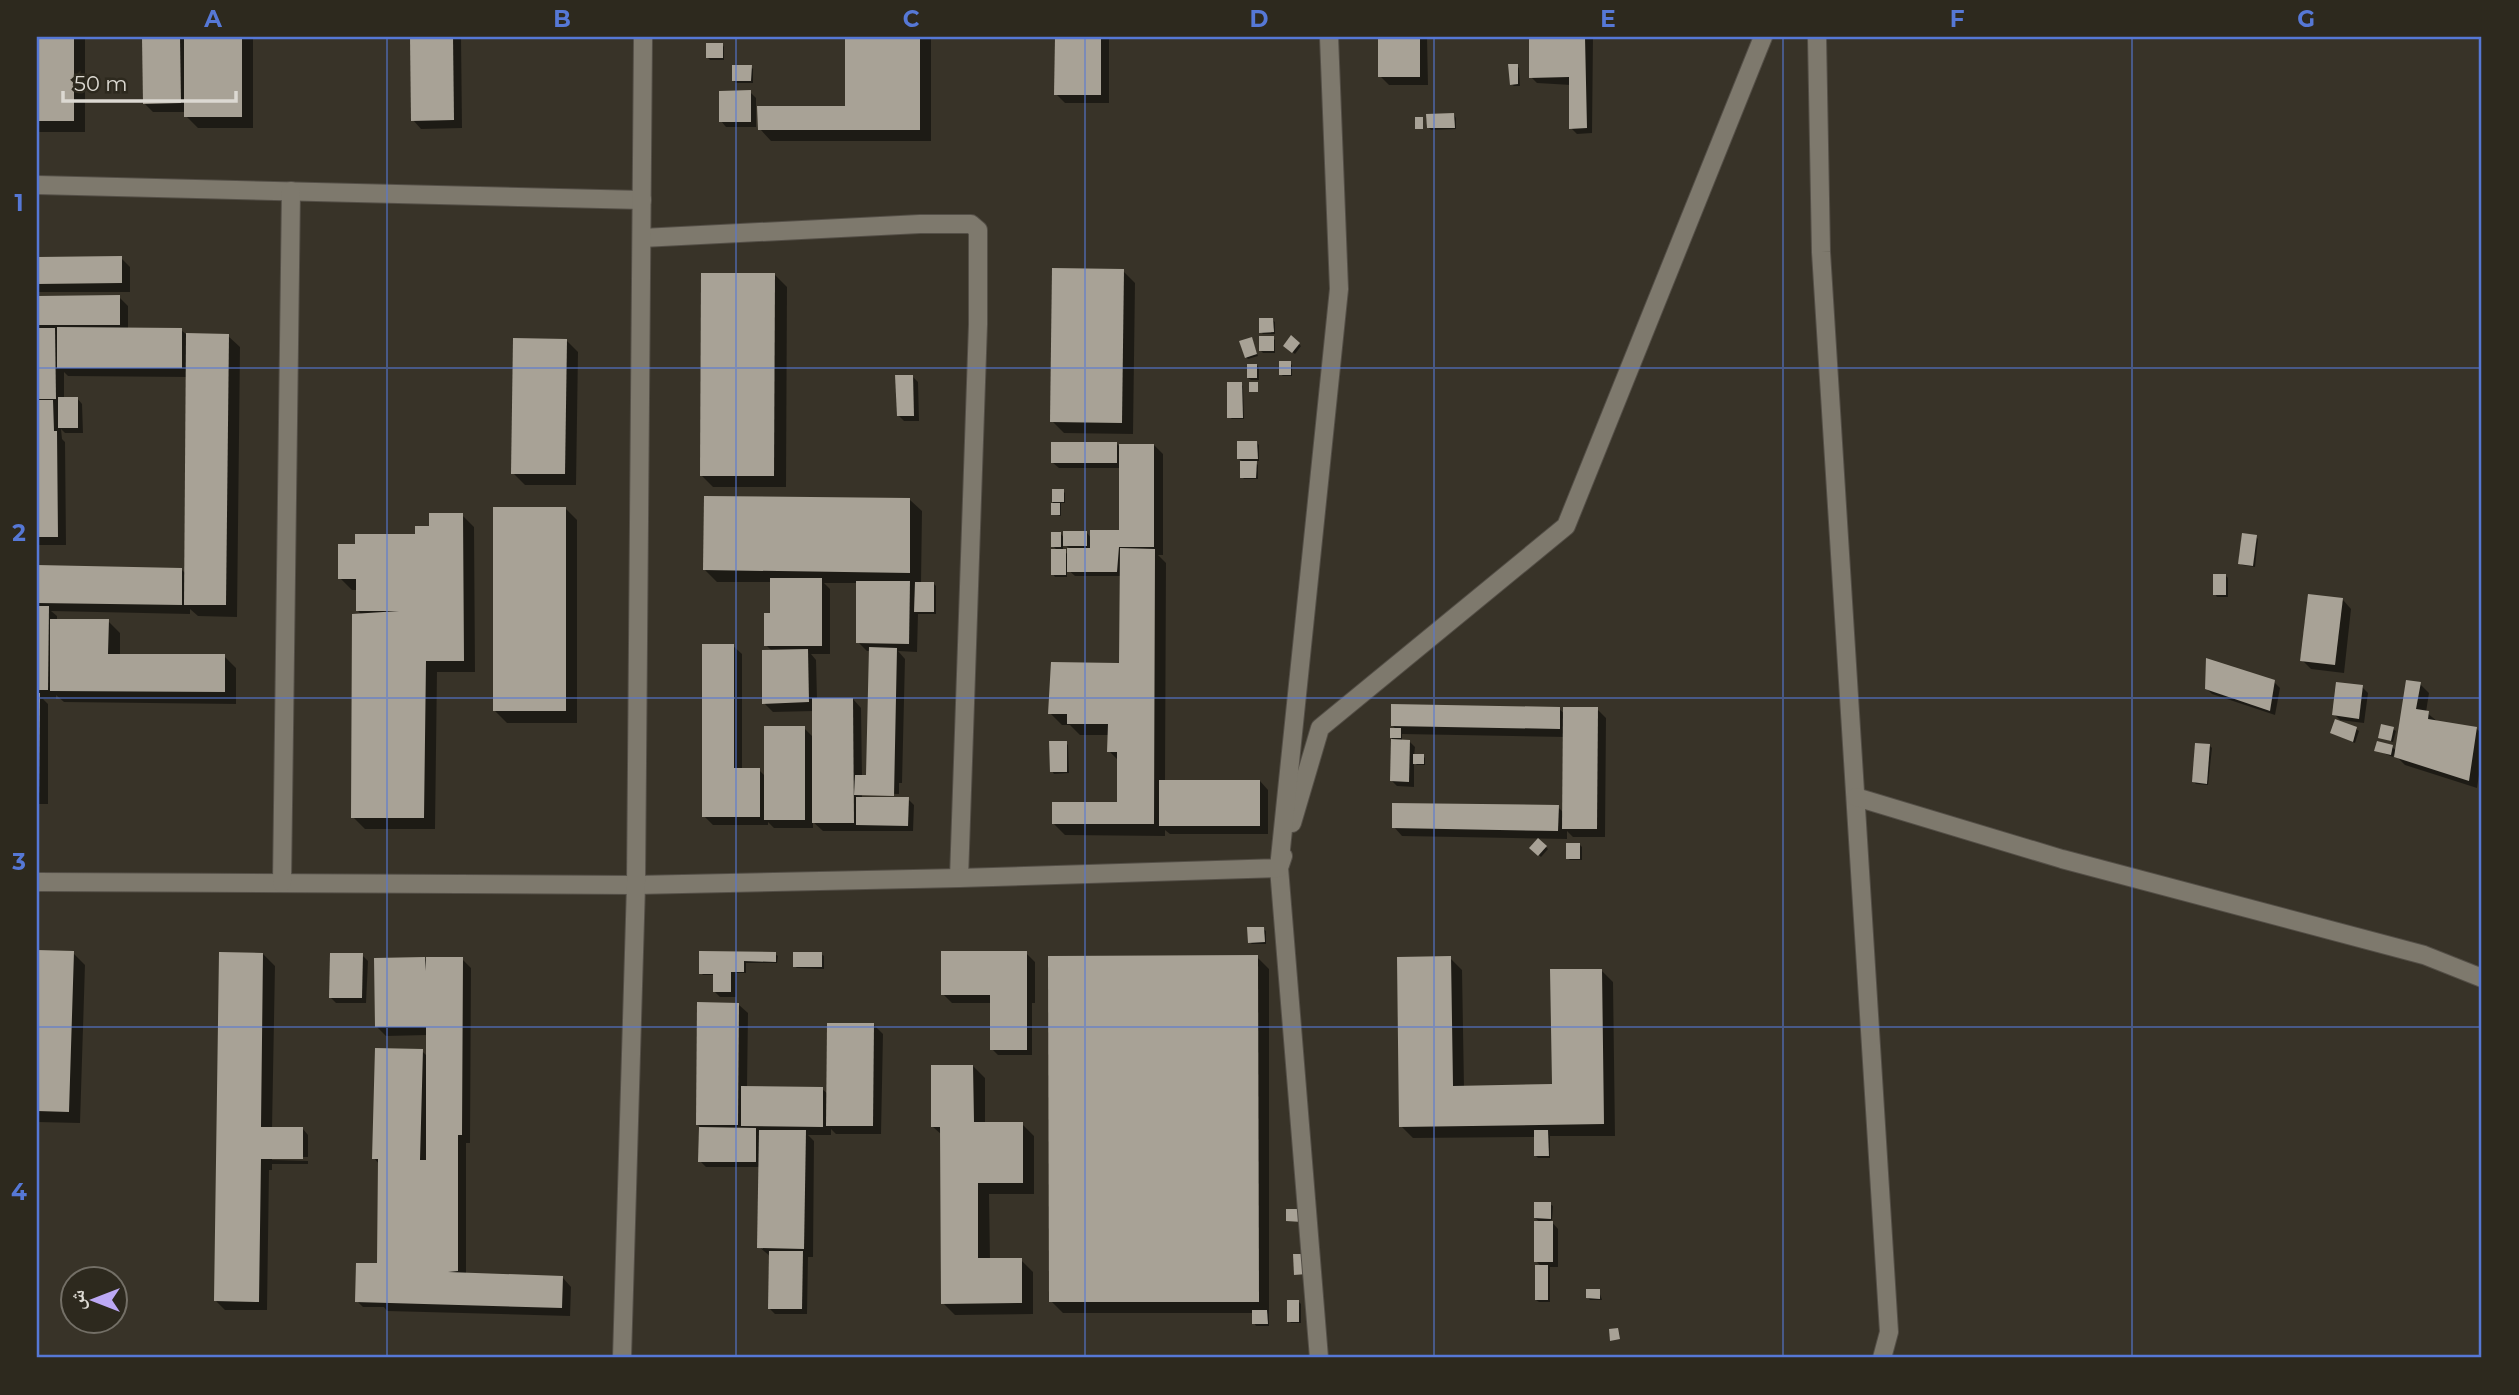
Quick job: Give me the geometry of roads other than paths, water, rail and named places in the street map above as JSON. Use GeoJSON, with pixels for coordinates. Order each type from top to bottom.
{"type":"FeatureCollection","features":[{"type":"Feature","properties":{"kind":"street"},"geometry":{"type":"LineString","coordinates":[[622,1358],[636,886],[642,37]]}},
{"type":"Feature","properties":{"kind":"street"},"geometry":{"type":"LineString","coordinates":[[1319,1358],[1279,867],[1339,289],[1329,37]]}},
{"type":"Feature","properties":{"kind":"street"},"geometry":{"type":"LineString","coordinates":[[1279,867],[1320,728],[1566,526],[1763,37]]}},
{"type":"Feature","properties":{"kind":"street"},"geometry":{"type":"LineString","coordinates":[[1817,37],[1821,252],[1889,1332],[1882,1358]]}},
{"type":"Feature","properties":{"kind":"street"},"geometry":{"type":"LineString","coordinates":[[37,185],[642,200]]}},
{"type":"Feature","properties":{"kind":"street"},"geometry":{"type":"LineString","coordinates":[[282,883],[291,191]]}},
{"type":"Feature","properties":{"kind":"street"},"geometry":{"type":"LineString","coordinates":[[642,238],[920,224],[971,224],[978,230],[978,324],[959,878]]}},
{"type":"Feature","properties":{"kind":"street"},"geometry":{"type":"LineString","coordinates":[[1856,797],[2063,859],[2424,956],[2482,978]]}},
{"type":"Feature","properties":{"kind":"street"},"geometry":{"type":"LineString","coordinates":[[37,881],[636,886],[1279,867]]}}]}
